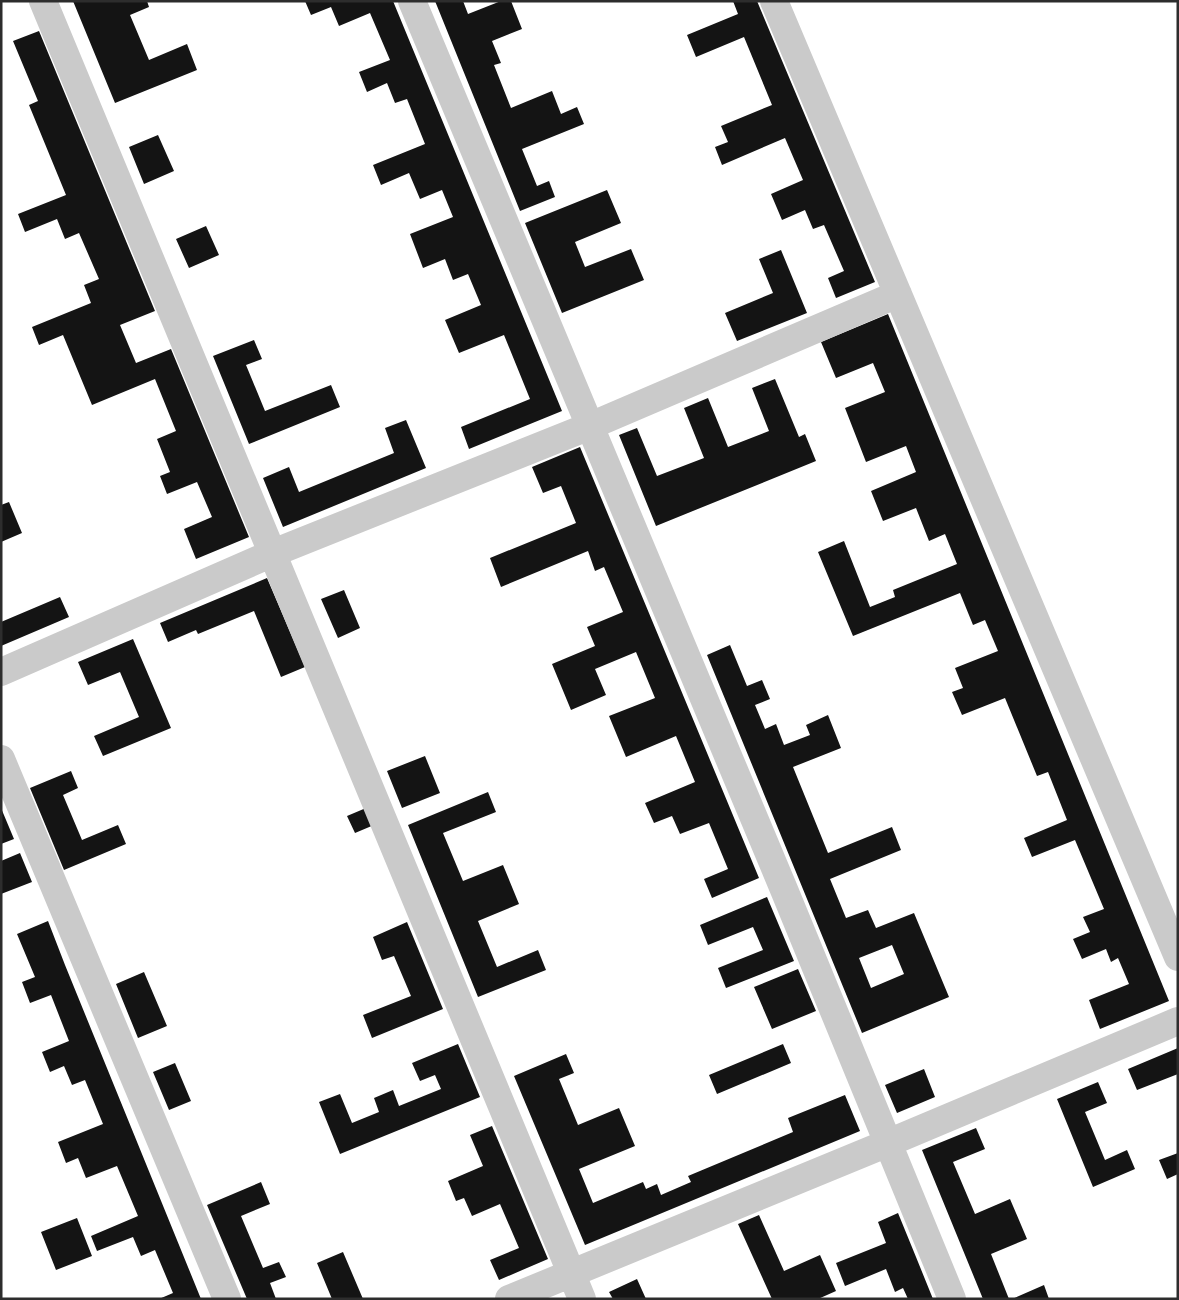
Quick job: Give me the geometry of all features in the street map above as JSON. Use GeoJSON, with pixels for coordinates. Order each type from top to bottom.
{"type":"FeatureCollection","features":[{"type":"Feature","properties":{"kind":"street"},"geometry":{"type":"LineString","coordinates":[[43,1],[582,1299]]}},
{"type":"Feature","properties":{"kind":"street"},"geometry":{"type":"LineString","coordinates":[[412,1],[785,892],[952,1299]]}},
{"type":"Feature","properties":{"kind":"street"},"geometry":{"type":"LineString","coordinates":[[774,1],[1178,957]]}},
{"type":"Feature","properties":{"kind":"street"},"geometry":{"type":"LineString","coordinates":[[1,672],[273,554],[590,426],[898,294]]}},
{"type":"Feature","properties":{"kind":"street"},"geometry":{"type":"LineString","coordinates":[[1,759],[226,1299]]}},
{"type":"Feature","properties":{"kind":"street"},"geometry":{"type":"LineString","coordinates":[[509,1299],[1178,1021]]}},
{"type":"Feature","properties":{"kind":"building"},"geometry":{"type":"Polygon","coordinates":[[[73,1],[147,1],[149,7],[130,15],[149,60],[187,44],[197,70],[115,103],[73,1]]]}},
{"type":"Feature","properties":{"kind":"building"},"geometry":{"type":"Polygon","coordinates":[[[305,1],[393,1],[562,411],[469,449],[461,427],[530,399],[504,335],[459,353],[445,320],[481,305],[468,274],[453,280],[445,259],[423,268],[410,234],[453,217],[442,190],[420,199],[409,173],[381,185],[373,165],[425,144],[407,99],[395,103],[387,83],[367,92],[359,72],[390,60],[370,13],[339,26],[331,7],[311,15],[305,1]]]}},
{"type":"Feature","properties":{"kind":"building"},"geometry":{"type":"Polygon","coordinates":[[[435,1],[463,1],[468,14],[501,1],[511,1],[522,29],[492,41],[501,63],[494,65],[511,108],[552,91],[561,114],[577,107],[584,124],[522,149],[537,186],[549,181],[555,197],[520,211],[435,1]]]}},
{"type":"Feature","properties":{"kind":"building"},"geometry":{"type":"Polygon","coordinates":[[[733,1],[757,1],[875,282],[836,298],[828,278],[844,271],[824,225],[813,229],[805,210],[782,220],[771,194],[803,180],[785,138],[722,165],[715,147],[728,142],[721,126],[772,105],[744,37],[696,57],[687,35],[738,14],[733,1]]]}},
{"type":"Feature","properties":{"kind":"building"},"geometry":{"type":"Polygon","coordinates":[[[39,31],[155,311],[120,325],[136,363],[171,349],[249,537],[196,559],[184,529],[212,517],[197,482],[167,494],[160,476],[170,472],[157,439],[176,431],[155,379],[92,405],[63,335],[39,345],[32,327],[91,303],[84,285],[99,279],[79,233],[65,239],[57,219],[25,232],[18,214],[66,195],[29,105],[38,101],[13,41],[39,31]]]}},
{"type":"Feature","properties":{"kind":"building"},"geometry":{"type":"Polygon","coordinates":[[[158,135],[174,171],[144,184],[129,147],[158,135]]]}},
{"type":"Feature","properties":{"kind":"building"},"geometry":{"type":"Polygon","coordinates":[[[607,190],[621,223],[575,242],[585,267],[631,249],[644,280],[562,313],[525,223],[607,190]]]}},
{"type":"Feature","properties":{"kind":"building"},"geometry":{"type":"Polygon","coordinates":[[[206,226],[219,255],[189,268],[176,239],[206,226]]]}},
{"type":"Feature","properties":{"kind":"building"},"geometry":{"type":"Polygon","coordinates":[[[781,250],[807,313],[737,341],[725,313],[773,293],[759,259],[781,250]]]}},
{"type":"Feature","properties":{"kind":"building"},"geometry":{"type":"Polygon","coordinates":[[[888,314],[1169,1001],[1100,1029],[1089,1000],[1129,984],[1118,958],[1111,962],[1106,949],[1082,959],[1073,939],[1090,932],[1083,917],[1104,909],[1075,840],[1032,857],[1024,838],[1067,820],[1048,772],[1037,776],[1005,698],[962,715],[952,692],[963,688],[955,668],[998,651],[985,620],[973,625],[960,593],[853,636],[818,552],[844,541],[870,607],[895,597],[893,590],[957,564],[945,534],[929,541],[916,508],[883,521],[871,491],[916,472],[906,446],[866,462],[845,408],[885,392],[873,363],[836,378],[821,342],[888,314]]]}},
{"type":"Feature","properties":{"kind":"building"},"geometry":{"type":"Polygon","coordinates":[[[254,340],[262,359],[246,365],[265,411],[331,385],[340,407],[249,444],[213,356],[254,340]]]}},
{"type":"Feature","properties":{"kind":"building"},"geometry":{"type":"Polygon","coordinates":[[[775,379],[799,437],[805,434],[816,461],[656,526],[619,435],[637,428],[657,476],[704,458],[684,408],[708,398],[728,447],[769,431],[752,388],[775,379]]]}},
{"type":"Feature","properties":{"kind":"building"},"geometry":{"type":"Polygon","coordinates":[[[406,420],[426,468],[283,527],[263,478],[289,467],[299,492],[394,453],[385,428],[406,420]]]}},
{"type":"Feature","properties":{"kind":"building"},"geometry":{"type":"Polygon","coordinates":[[[580,447],[759,878],[712,898],[704,879],[728,869],[709,823],[680,834],[672,816],[654,823],[645,803],[695,782],[676,736],[626,757],[609,716],[655,698],[636,652],[595,669],[606,695],[571,710],[552,664],[595,646],[587,627],[623,612],[604,567],[595,571],[588,551],[501,587],[490,558],[576,523],[561,486],[543,493],[532,467],[580,447]]]}},
{"type":"Feature","properties":{"kind":"building"},"geometry":{"type":"Polygon","coordinates":[[[9,502],[22,533],[1,542],[1,505],[9,502]]]}},
{"type":"Feature","properties":{"kind":"building"},"geometry":{"type":"Polygon","coordinates":[[[267,578],[305,667],[281,677],[254,611],[198,634],[196,630],[168,642],[160,623],[267,578]]]}},
{"type":"Feature","properties":{"kind":"building"},"geometry":{"type":"Polygon","coordinates":[[[344,590],[360,628],[338,638],[321,599],[344,590]]]}},
{"type":"Feature","properties":{"kind":"building"},"geometry":{"type":"Polygon","coordinates":[[[60,597],[69,617],[1,646],[1,622],[60,597]]]}},
{"type":"Feature","properties":{"kind":"building"},"geometry":{"type":"Polygon","coordinates":[[[133,639],[171,728],[103,756],[94,736],[139,717],[120,672],[88,685],[78,662],[133,639]]]}},
{"type":"Feature","properties":{"kind":"building"},"geometry":{"type":"Polygon","coordinates":[[[730,645],[747,686],[762,680],[770,699],[755,705],[765,729],[776,724],[784,745],[810,735],[806,725],[828,715],[841,748],[793,767],[828,853],[892,827],[901,850],[830,879],[846,918],[868,910],[876,928],[914,913],[949,997],[862,1033],[707,655],[730,645]],[[892,945],[859,958],[871,988],[904,974],[892,945]]]}},
{"type":"Feature","properties":{"kind":"building"},"geometry":{"type":"Polygon","coordinates":[[[425,756],[440,793],[402,808],[387,771],[425,756]]]}},
{"type":"Feature","properties":{"kind":"building"},"geometry":{"type":"Polygon","coordinates":[[[71,771],[78,788],[63,795],[82,840],[118,825],[126,844],[64,870],[30,788],[71,771]]]}},
{"type":"Feature","properties":{"kind":"building"},"geometry":{"type":"Polygon","coordinates":[[[488,792],[496,812],[443,833],[463,881],[503,865],[519,904],[478,921],[497,967],[538,950],[546,970],[478,997],[408,825],[488,792]]]}},
{"type":"Feature","properties":{"kind":"building"},"geometry":{"type":"Polygon","coordinates":[[[1,808],[14,839],[1,844],[1,808]]]}},
{"type":"Feature","properties":{"kind":"building"},"geometry":{"type":"Polygon","coordinates":[[[366,808],[374,825],[355,833],[347,816],[366,808]]]}},
{"type":"Feature","properties":{"kind":"building"},"geometry":{"type":"Polygon","coordinates":[[[20,853],[32,882],[1,894],[1,861],[20,853]]]}},
{"type":"Feature","properties":{"kind":"building"},"geometry":{"type":"Polygon","coordinates":[[[767,897],[794,961],[726,988],[718,968],[763,950],[753,927],[708,945],[700,925],[767,897]]]}},
{"type":"Feature","properties":{"kind":"building"},"geometry":{"type":"Polygon","coordinates":[[[48,921],[201,1299],[159,1299],[173,1293],[155,1250],[141,1256],[133,1237],[97,1251],[91,1236],[138,1216],[117,1166],[86,1178],[78,1158],[66,1163],[58,1142],[103,1124],[85,1080],[72,1085],[64,1066],[50,1072],[42,1052],[69,1041],[51,995],[30,1003],[22,982],[35,977],[17,934],[48,921]]]}},
{"type":"Feature","properties":{"kind":"building"},"geometry":{"type":"Polygon","coordinates":[[[407,922],[443,1009],[372,1038],[363,1015],[411,996],[394,956],[382,960],[373,937],[407,922]]]}},
{"type":"Feature","properties":{"kind":"building"},"geometry":{"type":"Polygon","coordinates":[[[798,969],[816,1011],[772,1029],[754,987],[798,969]]]}},
{"type":"Feature","properties":{"kind":"building"},"geometry":{"type":"Polygon","coordinates":[[[144,972],[167,1026],[138,1038],[116,984],[144,972]]]}},
{"type":"Feature","properties":{"kind":"building"},"geometry":{"type":"Polygon","coordinates":[[[458,1044],[480,1097],[340,1154],[319,1102],[340,1094],[352,1123],[379,1112],[374,1098],[393,1090],[399,1106],[441,1089],[435,1075],[420,1081],[412,1063],[458,1044]]]}},
{"type":"Feature","properties":{"kind":"building"},"geometry":{"type":"Polygon","coordinates":[[[783,1044],[791,1063],[717,1094],[709,1075],[783,1044]]]}},
{"type":"Feature","properties":{"kind":"building"},"geometry":{"type":"Polygon","coordinates":[[[1178,1048],[1178,1074],[1137,1090],[1128,1069],[1178,1048]]]}},
{"type":"Feature","properties":{"kind":"building"},"geometry":{"type":"Polygon","coordinates":[[[566,1054],[574,1073],[559,1079],[578,1125],[619,1108],[635,1146],[579,1169],[593,1203],[643,1182],[646,1189],[657,1184],[661,1195],[691,1182],[688,1176],[793,1132],[788,1118],[845,1095],[860,1131],[585,1245],[514,1076],[566,1054]]]}},
{"type":"Feature","properties":{"kind":"building"},"geometry":{"type":"Polygon","coordinates":[[[175,1063],[191,1101],[169,1110],[153,1072],[175,1063]]]}},
{"type":"Feature","properties":{"kind":"building"},"geometry":{"type":"Polygon","coordinates":[[[924,1069],[935,1097],[897,1113],[885,1085],[924,1069]]]}},
{"type":"Feature","properties":{"kind":"building"},"geometry":{"type":"Polygon","coordinates":[[[1098,1082],[1107,1103],[1085,1112],[1105,1160],[1127,1150],[1135,1169],[1093,1187],[1057,1099],[1098,1082]]]}},
{"type":"Feature","properties":{"kind":"building"},"geometry":{"type":"Polygon","coordinates":[[[492,1126],[548,1259],[499,1280],[490,1260],[519,1248],[500,1204],[472,1216],[464,1198],[456,1201],[448,1181],[483,1166],[470,1135],[492,1126]]]}},
{"type":"Feature","properties":{"kind":"building"},"geometry":{"type":"Polygon","coordinates":[[[976,1128],[985,1149],[953,1162],[975,1214],[1010,1199],[1027,1239],[991,1254],[1009,1299],[983,1299],[922,1150],[976,1128]]]}},
{"type":"Feature","properties":{"kind":"building"},"geometry":{"type":"Polygon","coordinates":[[[1178,1153],[1178,1174],[1167,1179],[1159,1160],[1178,1153]]]}},
{"type":"Feature","properties":{"kind":"building"},"geometry":{"type":"Polygon","coordinates":[[[261,1182],[270,1204],[241,1216],[263,1268],[279,1262],[286,1277],[270,1283],[276,1299],[247,1299],[207,1205],[261,1182]]]}},
{"type":"Feature","properties":{"kind":"building"},"geometry":{"type":"Polygon","coordinates":[[[898,1213],[933,1299],[908,1299],[903,1288],[895,1292],[886,1269],[845,1286],[836,1263],[886,1243],[878,1222],[898,1213]]]}},
{"type":"Feature","properties":{"kind":"building"},"geometry":{"type":"Polygon","coordinates":[[[759,1215],[784,1271],[820,1255],[836,1291],[818,1299],[772,1299],[738,1224],[759,1215]]]}},
{"type":"Feature","properties":{"kind":"building"},"geometry":{"type":"Polygon","coordinates":[[[77,1218],[92,1256],[56,1270],[41,1232],[77,1218]]]}},
{"type":"Feature","properties":{"kind":"building"},"geometry":{"type":"Polygon","coordinates":[[[343,1252],[363,1299],[332,1299],[317,1263],[343,1252]]]}},
{"type":"Feature","properties":{"kind":"building"},"geometry":{"type":"Polygon","coordinates":[[[637,1279],[646,1299],[613,1299],[609,1292],[637,1279]]]}},
{"type":"Feature","properties":{"kind":"building"},"geometry":{"type":"Polygon","coordinates":[[[1044,1285],[1049,1299],[1012,1299],[1044,1285]]]}}]}
